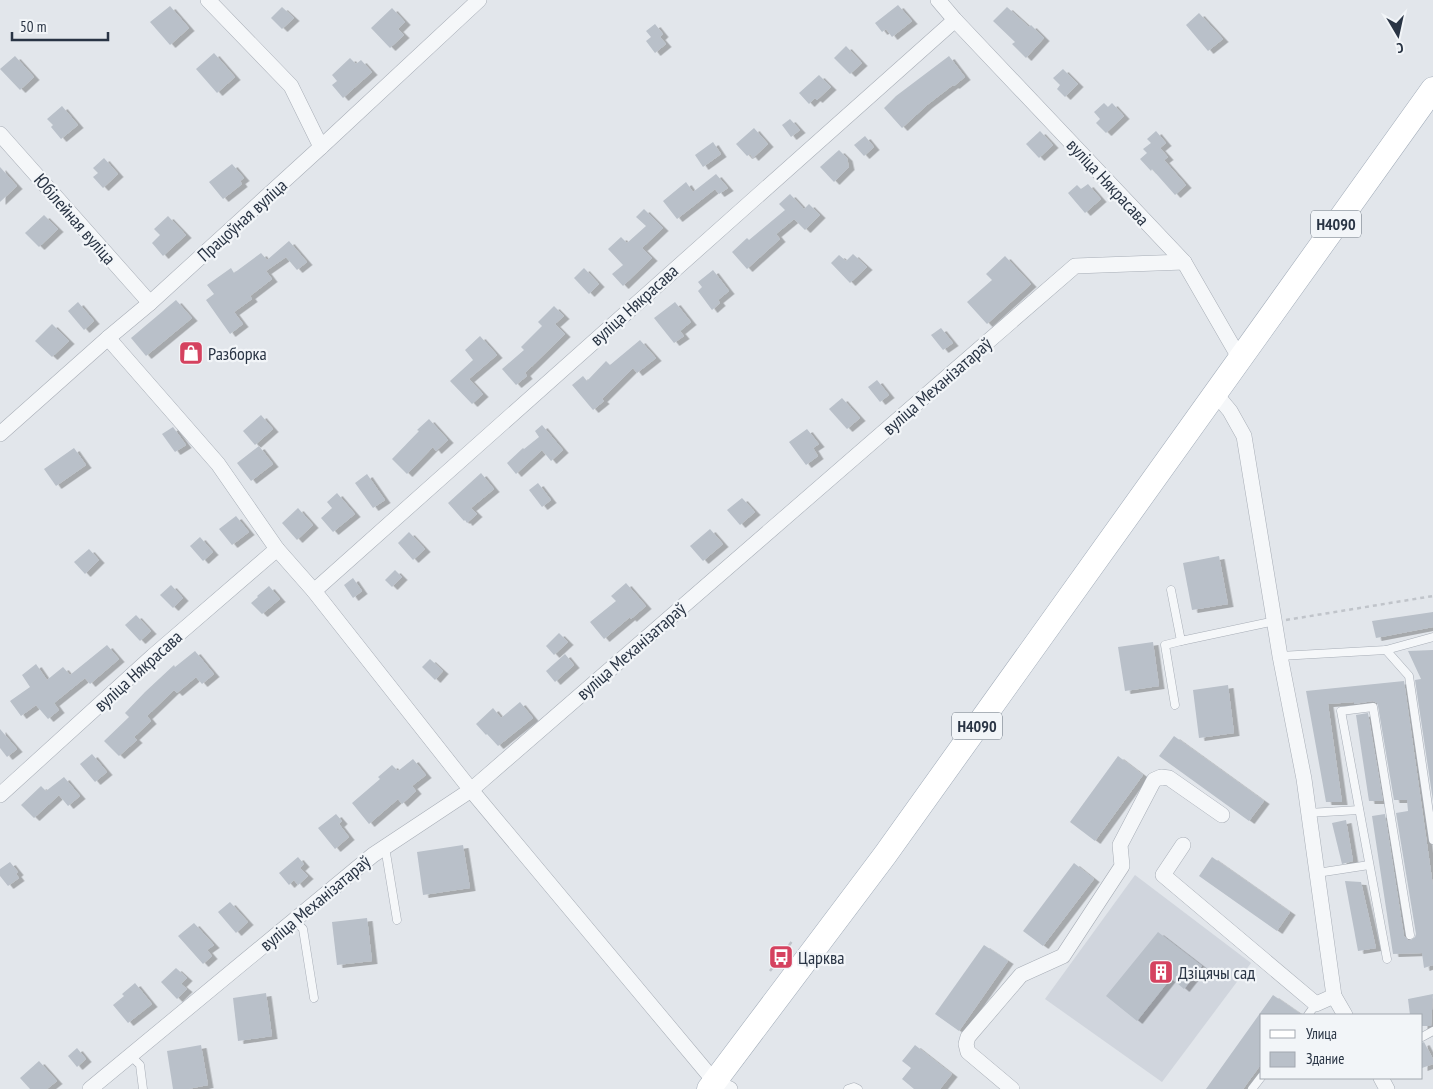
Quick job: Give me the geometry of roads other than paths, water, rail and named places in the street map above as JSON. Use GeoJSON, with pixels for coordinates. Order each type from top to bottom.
{"type":"FeatureCollection","features":[{"type":"Feature","properties":{"kind":"main road","name":"Н4090"},"geometry":{"type":"LineString","coordinates":[[718,1087],[1433,89]]}},
{"type":"Feature","properties":{"kind":"street"},"geometry":{"type":"LineString","coordinates":[[208,0],[291,86],[321,147]]}},
{"type":"Feature","properties":{"kind":"street","name":"Працоўная вуліца"},"geometry":{"type":"LineString","coordinates":[[0,434],[108,338],[150,304],[479,0]]}},
{"type":"Feature","properties":{"kind":"street","name":"вуліца Някрасава"},"geometry":{"type":"LineString","coordinates":[[938,0],[1184,262],[1240,359]]}},
{"type":"Feature","properties":{"kind":"street","name":"вуліца Някрасава"},"geometry":{"type":"LineString","coordinates":[[314,591],[955,20]]}},
{"type":"Feature","properties":{"kind":"street","name":"Юбілейная вуліца"},"geometry":{"type":"LineString","coordinates":[[0,134],[150,304]]}},
{"type":"Feature","properties":{"kind":"street","name":"вуліца Механізатараў"},"geometry":{"type":"LineString","coordinates":[[90,1089],[373,855],[471,790],[1075,266],[1184,262]]}},
{"type":"Feature","properties":{"kind":"street"},"geometry":{"type":"LineString","coordinates":[[108,338],[218,464],[277,549],[314,591],[471,790],[718,1087]]}},
{"type":"Feature","properties":{"kind":"street"},"geometry":{"type":"LineString","coordinates":[[1215,392],[1230,411],[1244,436],[1280,656],[1304,778],[1334,996],[1344,1014]]}},
{"type":"Feature","properties":{"kind":"street","name":"вуліца Някрасава"},"geometry":{"type":"LineString","coordinates":[[0,795],[153,656],[277,549]]}},
{"type":"Feature","properties":{"kind":"street"},"geometry":{"type":"LineString","coordinates":[[1012,1089],[968,1052],[966,1044],[968,1037],[1021,975],[1062,956],[1122,866],[1120,845],[1154,780],[1169,778],[1222,815]]}},
{"type":"Feature","properties":{"kind":"street"},"geometry":{"type":"LineString","coordinates":[[1183,845],[1163,875],[1312,1010],[1334,996]]}},
{"type":"Feature","properties":{"kind":"lane"},"geometry":{"type":"LineString","coordinates":[[1172,590],[1181,641]]}},
{"type":"Feature","properties":{"kind":"lane"},"geometry":{"type":"LineString","coordinates":[[1175,705],[1166,645],[1275,621]]}},
{"type":"Feature","properties":{"kind":"lane"},"geometry":{"type":"LineString","coordinates":[[1280,656],[1386,650],[1433,637]]}},
{"type":"Feature","properties":{"kind":"lane"},"geometry":{"type":"LineString","coordinates":[[1386,650],[1409,676],[1433,840]]}},
{"type":"Feature","properties":{"kind":"lane"},"geometry":{"type":"LineString","coordinates":[[1386,959],[1341,711],[1373,707],[1410,935]]}},
{"type":"Feature","properties":{"kind":"lane"},"geometry":{"type":"LineString","coordinates":[[1308,813],[1359,810]]}},
{"type":"Feature","properties":{"kind":"lane"},"geometry":{"type":"LineString","coordinates":[[385,847],[397,920]]}},
{"type":"Feature","properties":{"kind":"lane"},"geometry":{"type":"LineString","coordinates":[[1317,873],[1369,865]]}},
{"type":"Feature","properties":{"kind":"lane"},"geometry":{"type":"LineString","coordinates":[[294,920],[303,930],[314,998]]}},
{"type":"Feature","properties":{"kind":"lane"},"geometry":{"type":"LineString","coordinates":[[131,1056],[140,1065],[142,1089]]}},
{"type":"Feature","properties":{"kind":"lane"},"geometry":{"type":"LineString","coordinates":[[1252,1089],[1260,1079]]}},
{"type":"Feature","properties":{"kind":"lane"},"geometry":{"type":"LineString","coordinates":[[848,1089],[854,1087],[858,1089]]}},
{"type":"Feature","properties":{"kind":"place","name":"Разборка"},"geometry":{"type":"Point","coordinates":[191,353]}},
{"type":"Feature","properties":{"kind":"place","name":"Царква"},"geometry":{"type":"Point","coordinates":[781,957]}},
{"type":"Feature","properties":{"kind":"place","name":"Дзіцячы сад"},"geometry":{"type":"Point","coordinates":[1161,972]}}]}
